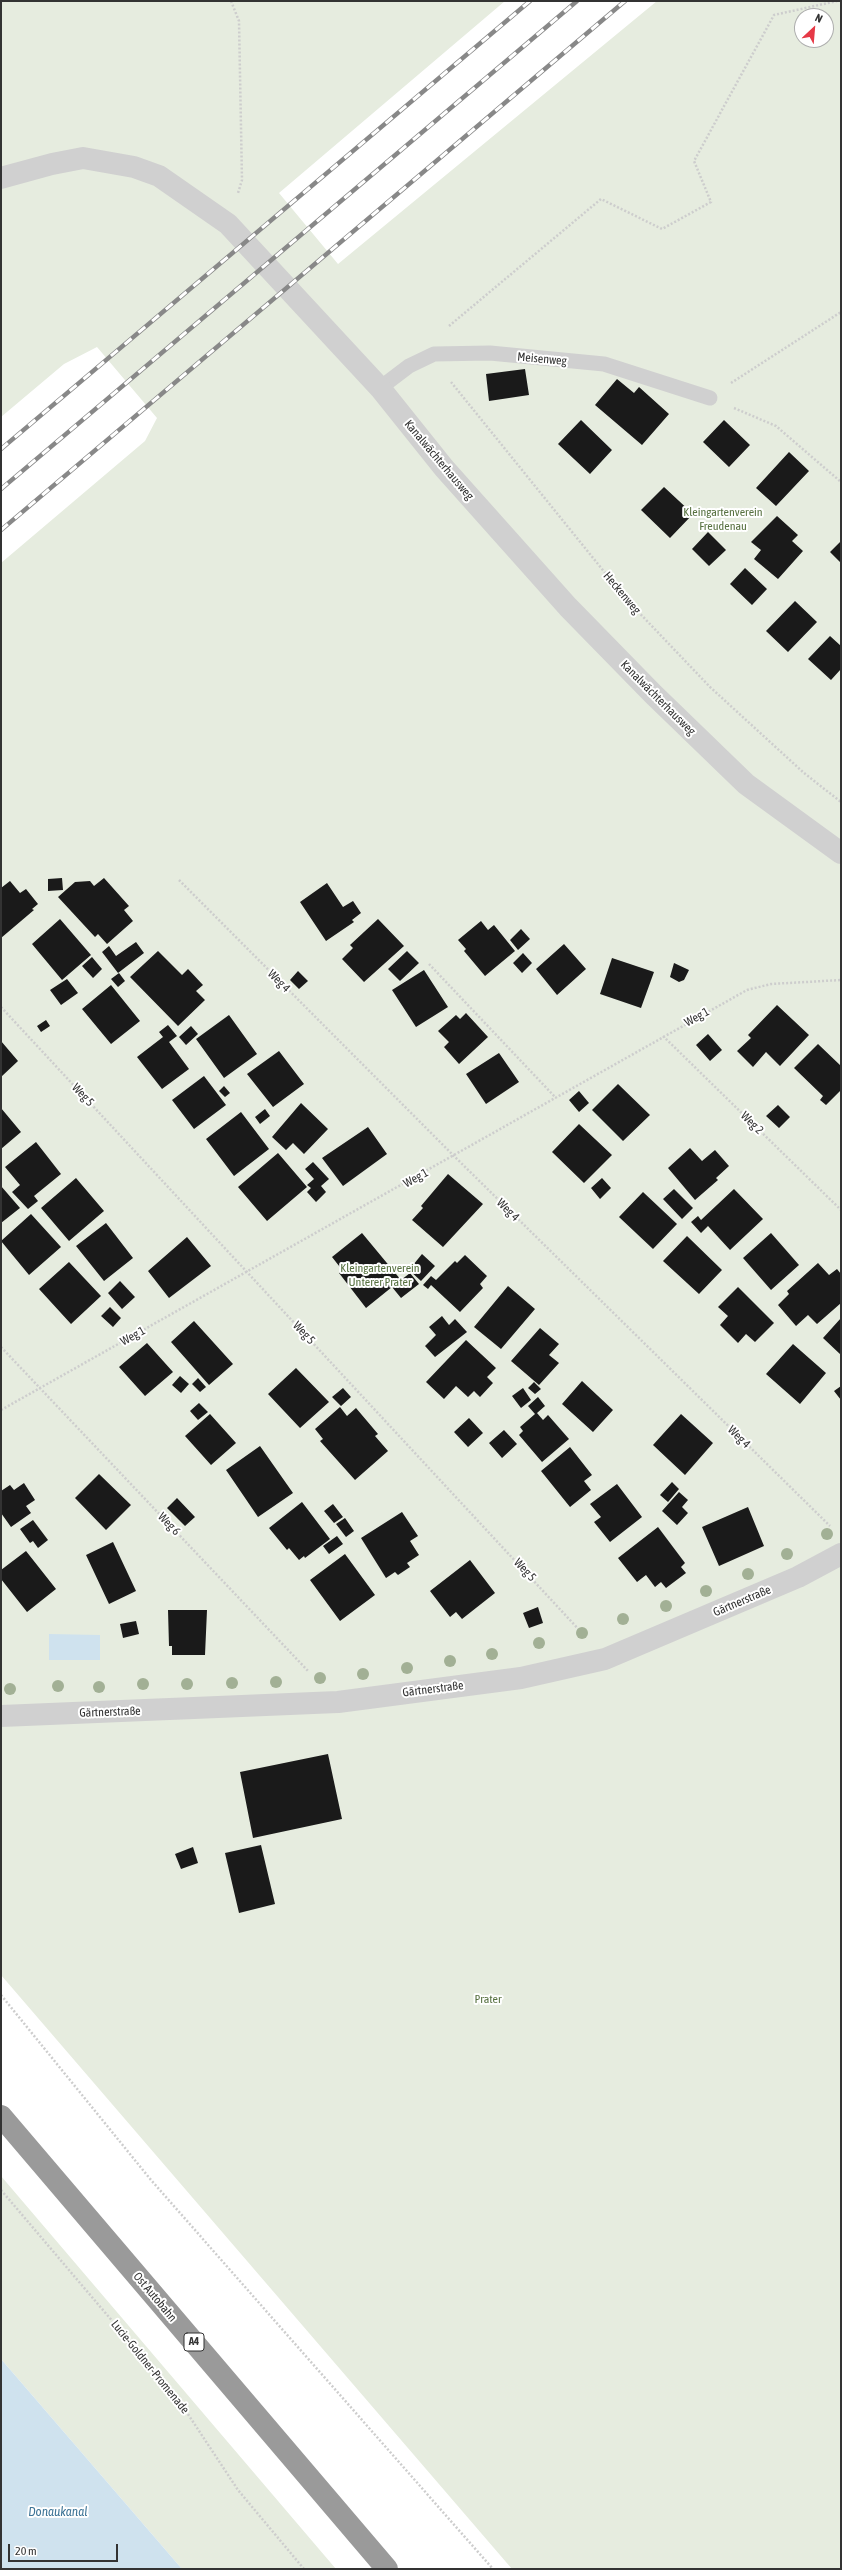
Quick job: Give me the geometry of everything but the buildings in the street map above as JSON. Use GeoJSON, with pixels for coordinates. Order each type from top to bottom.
{"type":"FeatureCollection","features":[{"type":"Feature","properties":{"kind":"highway","name":"Ost Autobahn"},"geometry":{"type":"LineString","coordinates":[[1,2116],[386,2569]]}},
{"type":"Feature","properties":{"kind":"street","name":"Kanalwächterhausweg"},"geometry":{"type":"LineString","coordinates":[[1,178],[52,164],[83,158],[134,167],[159,176],[228,224],[380,388],[444,468],[563,602],[653,694],[746,784],[841,853]]}},
{"type":"Feature","properties":{"kind":"street","name":"Gärtnerstraße"},"geometry":{"type":"LineString","coordinates":[[1,1716],[338,1702],[521,1678],[605,1659],[798,1577],[841,1554]]}},
{"type":"Feature","properties":{"kind":"lane","name":"Meisenweg"},"geometry":{"type":"LineString","coordinates":[[380,388],[409,366],[438,354],[490,353],[604,364],[710,398]]}},
{"type":"Feature","properties":{"kind":"path"},"geometry":{"type":"LineString","coordinates":[[228,224],[242,180],[239,21],[231,1]]}},
{"type":"Feature","properties":{"kind":"path"},"geometry":{"type":"LineString","coordinates":[[438,354],[450,323],[601,199],[662,229],[711,202],[694,161],[774,15],[837,1]]}},
{"type":"Feature","properties":{"kind":"path"},"geometry":{"type":"LineString","coordinates":[[710,398],[841,312]]}},
{"type":"Feature","properties":{"kind":"path","name":"Heckenweg"},"geometry":{"type":"LineString","coordinates":[[438,354],[449,380],[627,600],[710,687],[804,774],[841,802]]}},
{"type":"Feature","properties":{"kind":"path"},"geometry":{"type":"LineString","coordinates":[[710,398],[776,426],[841,482]]}},
{"type":"Feature","properties":{"kind":"path","name":"Weg 4"},"geometry":{"type":"LineString","coordinates":[[179,880],[454,1156],[835,1531]]}},
{"type":"Feature","properties":{"kind":"path"},"geometry":{"type":"LineString","coordinates":[[429,964],[556,1098]]}},
{"type":"Feature","properties":{"kind":"path","name":"Weg 1"},"geometry":{"type":"LineString","coordinates":[[1,1410],[747,990],[772,984],[841,980]]}},
{"type":"Feature","properties":{"kind":"path","name":"Weg 5"},"geometry":{"type":"LineString","coordinates":[[1,1007],[605,1659]]}},
{"type":"Feature","properties":{"kind":"path","name":"Weg 2"},"geometry":{"type":"LineString","coordinates":[[663,1036],[841,1210]]}},
{"type":"Feature","properties":{"kind":"path","name":"Weg 6"},"geometry":{"type":"LineString","coordinates":[[1,1347],[338,1702]]}},
{"type":"Feature","properties":{"kind":"path"},"geometry":{"type":"LineString","coordinates":[[1,1995],[151,2180],[493,2569]]}},
{"type":"Feature","properties":{"kind":"path","name":"Lucie-Goldner-Promenade"},"geometry":{"type":"LineString","coordinates":[[1,2190],[176,2396],[238,2490],[304,2569]]}},
{"type":"Feature","properties":{"kind":"green space"},"geometry":{"type":"Polygon","coordinates":[[[1,1],[505,1],[279,193],[338,264],[657,1],[841,1],[841,2569],[512,2569],[1,1975],[1,563],[145,441],[157,418],[97,347],[64,364],[1,417],[1,1]]]}},
{"type":"Feature","properties":{"kind":"green space"},"geometry":{"type":"Polygon","coordinates":[[[1,2176],[336,2569],[182,2569],[1,2359],[1,2176]]]}},
{"type":"Feature","properties":{"kind":"water"},"geometry":{"type":"Polygon","coordinates":[[[49,1634],[100,1635],[100,1660],[49,1660],[49,1634]]]}},
{"type":"Feature","properties":{"kind":"water","name":"Donaukanal"},"geometry":{"type":"Polygon","coordinates":[[[1,2359],[182,2569],[1,2569],[1,2359]]]}},
{"type":"Feature","properties":{"kind":"railway"},"geometry":{"type":"LineString","coordinates":[[1,449],[530,1]]}},
{"type":"Feature","properties":{"kind":"railway"},"geometry":{"type":"LineString","coordinates":[[1,489],[577,1]]}},
{"type":"Feature","properties":{"kind":"railway"},"geometry":{"type":"LineString","coordinates":[[1,530],[625,1]]}},
{"type":"Feature","properties":{"kind":"park label","name":"Kleingartenverein Freudenau"},"geometry":{"type":"Point","coordinates":[723,519]}},
{"type":"Feature","properties":{"kind":"park label","name":"Kleingartenverein Unterer Prater"},"geometry":{"type":"Point","coordinates":[380,1275]}},
{"type":"Feature","properties":{"kind":"park label","name":"Prater"},"geometry":{"type":"Point","coordinates":[488,1999]}}]}
